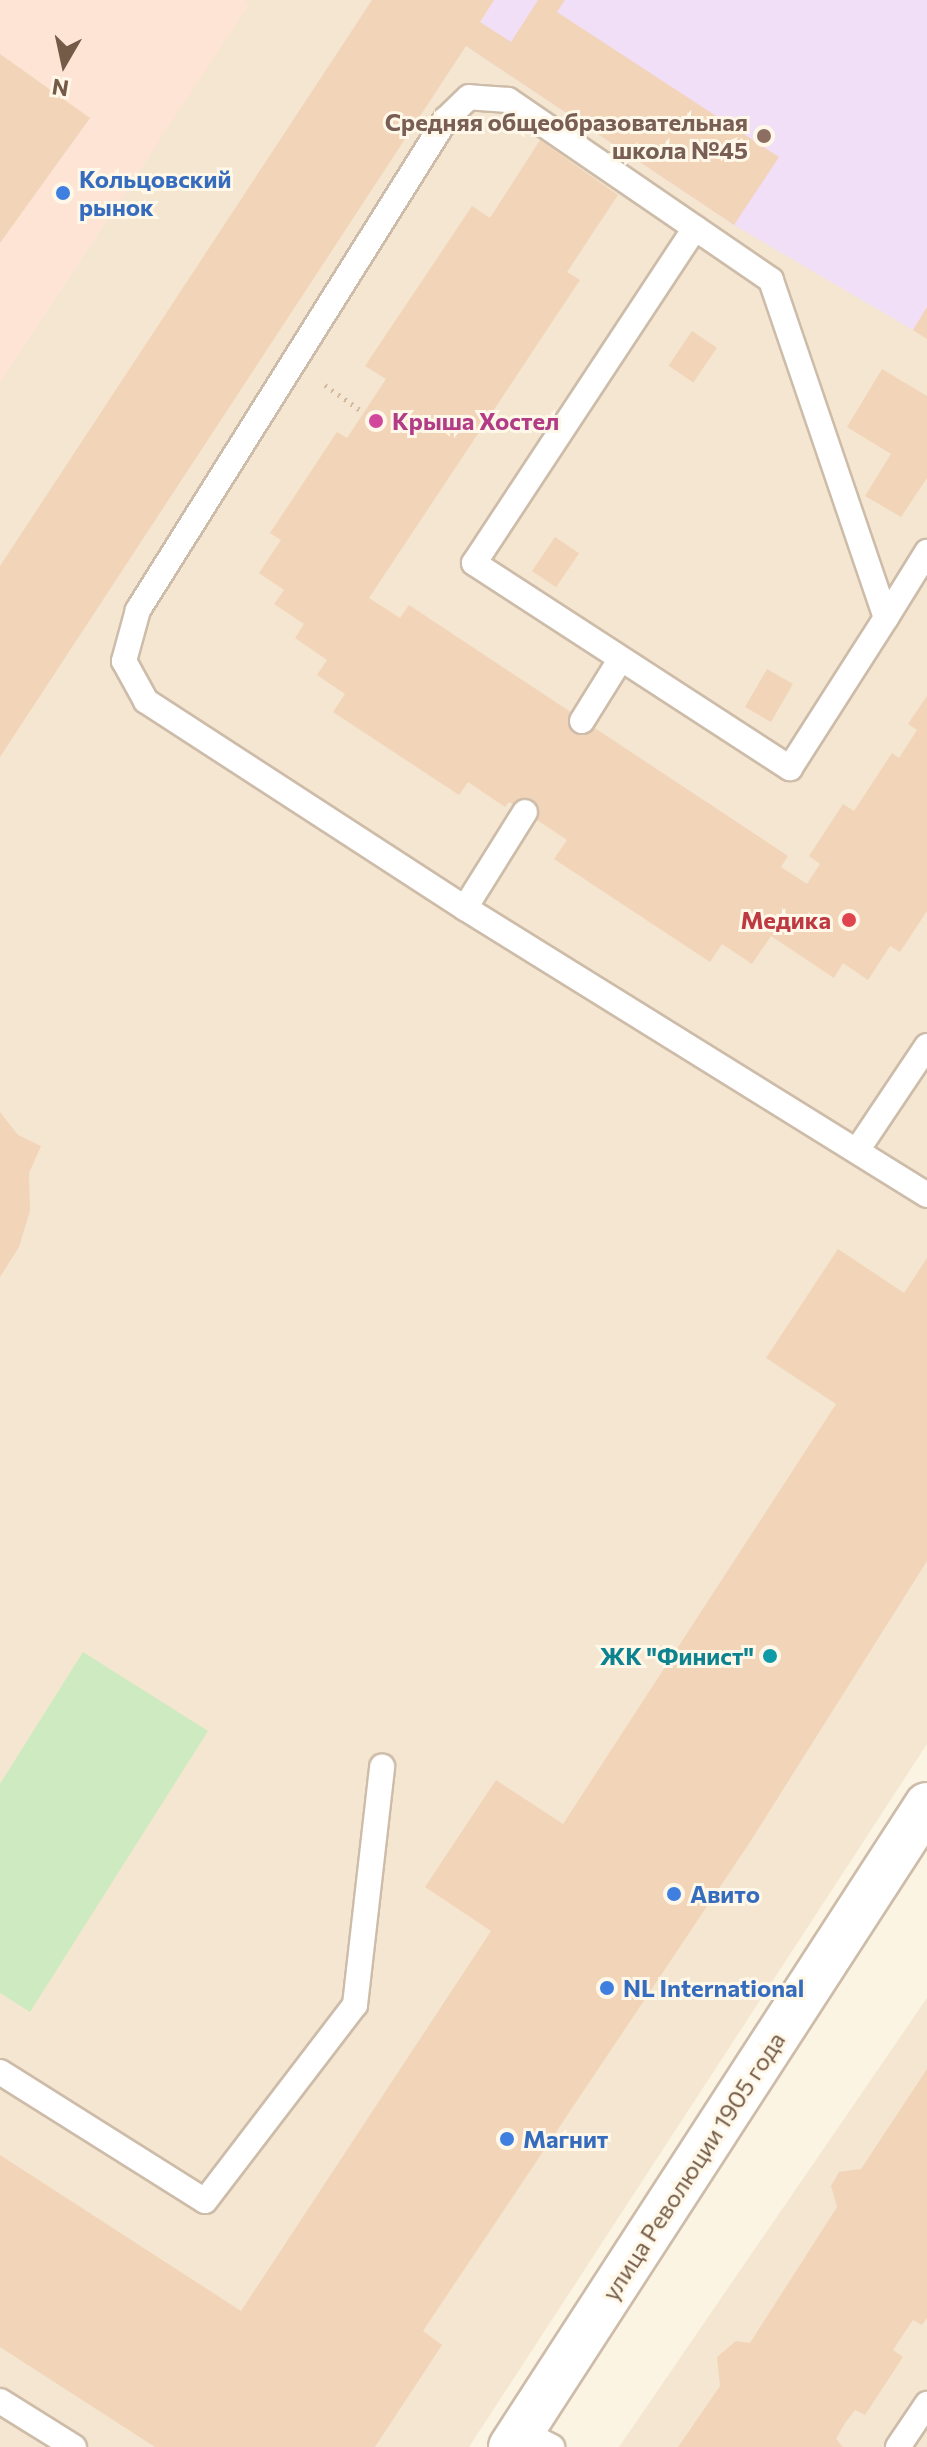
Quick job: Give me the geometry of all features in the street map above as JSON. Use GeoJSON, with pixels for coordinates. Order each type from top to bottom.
{"type":"FeatureCollection","features":[{"type":"Feature","properties":{"kind":"street","name":"улица Революции 1905 года"},"geometry":{"type":"LineString","coordinates":[[528,2442],[927,1805]]}},
{"type":"Feature","properties":{"kind":"lane"},"geometry":{"type":"LineString","coordinates":[[886,618],[771,280],[508,100],[469,97],[446,119],[138,610],[124,661],[146,701],[465,908],[858,1149],[927,1195]]}},
{"type":"Feature","properties":{"kind":"lane"},"geometry":{"type":"LineString","coordinates":[[695,228],[474,563],[790,768],[927,552]]}},
{"type":"Feature","properties":{"kind":"lane"},"geometry":{"type":"LineString","coordinates":[[582,721],[620,660]]}},
{"type":"Feature","properties":{"kind":"lane"},"geometry":{"type":"LineString","coordinates":[[465,908],[525,812]]}},
{"type":"Feature","properties":{"kind":"lane"},"geometry":{"type":"LineString","coordinates":[[858,1149],[927,1046]]}},
{"type":"Feature","properties":{"kind":"lane"},"geometry":{"type":"LineString","coordinates":[[0,2072],[205,2201],[355,2005],[382,1767]]}},
{"type":"Feature","properties":{"kind":"lane"},"geometry":{"type":"LineString","coordinates":[[0,2401],[74,2447]]}},
{"type":"Feature","properties":{"kind":"lane"},"geometry":{"type":"LineString","coordinates":[[898,2447],[927,2404]]}},
{"type":"Feature","properties":{"kind":"shaded area"},"geometry":{"type":"Polygon","coordinates":[[[0,0],[927,0],[927,1744],[469,2447],[0,2447],[0,0]]]}},
{"type":"Feature","properties":{"kind":"shaded area","name":"Кольцовский рынок"},"geometry":{"type":"Polygon","coordinates":[[[0,0],[244,0],[250,4],[0,382],[0,0]]]}},
{"type":"Feature","properties":{"kind":"shaded area","name":"Средняя общеобразовательная школа №45"},"geometry":{"type":"Polygon","coordinates":[[[494,0],[927,0],[927,307],[913,330],[734,225],[466,46],[494,0]]]}},
{"type":"Feature","properties":{"kind":"shaded area"},"geometry":{"type":"Polygon","coordinates":[[[927,1998],[927,2447],[619,2447],[927,1998]]]}},
{"type":"Feature","properties":{"kind":"green space"},"geometry":{"type":"Polygon","coordinates":[[[83,1652],[208,1731],[30,2012],[0,1993],[0,1784],[83,1652]]]}},
{"type":"Feature","properties":{"kind":"building"},"geometry":{"type":"Polygon","coordinates":[[[372,0],[494,0],[480,22],[511,42],[538,0],[565,0],[557,12],[779,157],[734,225],[466,46],[0,757],[0,566],[372,0]]]}},
{"type":"Feature","properties":{"kind":"building"},"geometry":{"type":"Polygon","coordinates":[[[0,54],[90,118],[0,243],[0,54]]]}},
{"type":"Feature","properties":{"kind":"building"},"geometry":{"type":"Polygon","coordinates":[[[540,140],[618,195],[567,272],[580,280],[369,598],[400,618],[409,605],[788,856],[781,867],[807,884],[820,864],[809,856],[843,804],[854,811],[892,753],[899,758],[917,730],[908,724],[927,696],[927,911],[900,952],[890,946],[868,980],[843,963],[834,978],[771,936],[752,964],[722,944],[710,962],[554,859],[567,840],[525,812],[509,802],[505,807],[468,782],[459,795],[333,712],[345,694],[317,675],[327,660],[295,638],[304,624],[274,604],[284,590],[259,573],[281,540],[270,533],[337,432],[347,438],[386,379],[365,366],[472,206],[490,218],[540,140]]]}},
{"type":"Feature","properties":{"kind":"building"},"geometry":{"type":"Polygon","coordinates":[[[927,307],[927,339],[913,330],[927,307]]]}},
{"type":"Feature","properties":{"kind":"building"},"geometry":{"type":"Polygon","coordinates":[[[692,331],[717,348],[693,383],[669,366],[692,331]]]}},
{"type":"Feature","properties":{"kind":"building"},"geometry":{"type":"Polygon","coordinates":[[[882,369],[927,396],[927,478],[901,517],[865,496],[891,454],[847,427],[882,369]]]}},
{"type":"Feature","properties":{"kind":"building"},"geometry":{"type":"Polygon","coordinates":[[[555,537],[579,553],[556,587],[532,571],[555,537]]]}},
{"type":"Feature","properties":{"kind":"building"},"geometry":{"type":"Polygon","coordinates":[[[767,669],[793,684],[771,722],[745,707],[767,669]]]}},
{"type":"Feature","properties":{"kind":"building"},"geometry":{"type":"Polygon","coordinates":[[[0,1112],[18,1135],[41,1146],[29,1173],[30,1211],[19,1247],[0,1277],[0,1112]]]}},
{"type":"Feature","properties":{"kind":"building"},"geometry":{"type":"Polygon","coordinates":[[[838,1249],[904,1293],[927,1258],[927,1561],[750,1842],[423,2331],[442,2345],[375,2447],[155,2447],[0,2347],[0,2155],[241,2311],[491,1931],[425,1887],[496,1780],[563,1824],[836,1404],[766,1358],[838,1249]]]}},
{"type":"Feature","properties":{"kind":"building"},"geometry":{"type":"Polygon","coordinates":[[[927,2069],[927,2318],[922,2325],[913,2320],[893,2350],[903,2357],[865,2415],[855,2410],[845,2423],[836,2439],[843,2447],[678,2447],[720,2386],[717,2357],[736,2341],[750,2343],[837,2207],[831,2186],[839,2172],[861,2169],[927,2069]]]}},
{"type":"Feature","properties":{"kind":"place","name":"Средняя общеобразовательная школа №45"},"geometry":{"type":"Point","coordinates":[764,136]}},
{"type":"Feature","properties":{"kind":"place","name":"Кольцовский рынок"},"geometry":{"type":"Point","coordinates":[63,193]}},
{"type":"Feature","properties":{"kind":"place","name":"Крыша Хостел"},"geometry":{"type":"Point","coordinates":[376,421]}},
{"type":"Feature","properties":{"kind":"place","name":"Медика"},"geometry":{"type":"Point","coordinates":[849,920]}},
{"type":"Feature","properties":{"kind":"place","name":"ЖК \"Финист\""},"geometry":{"type":"Point","coordinates":[770,1656]}},
{"type":"Feature","properties":{"kind":"place","name":"Авито"},"geometry":{"type":"Point","coordinates":[674,1894]}},
{"type":"Feature","properties":{"kind":"place","name":"NL International"},"geometry":{"type":"Point","coordinates":[607,1988]}},
{"type":"Feature","properties":{"kind":"place","name":"Магнит"},"geometry":{"type":"Point","coordinates":[507,2139]}}]}
